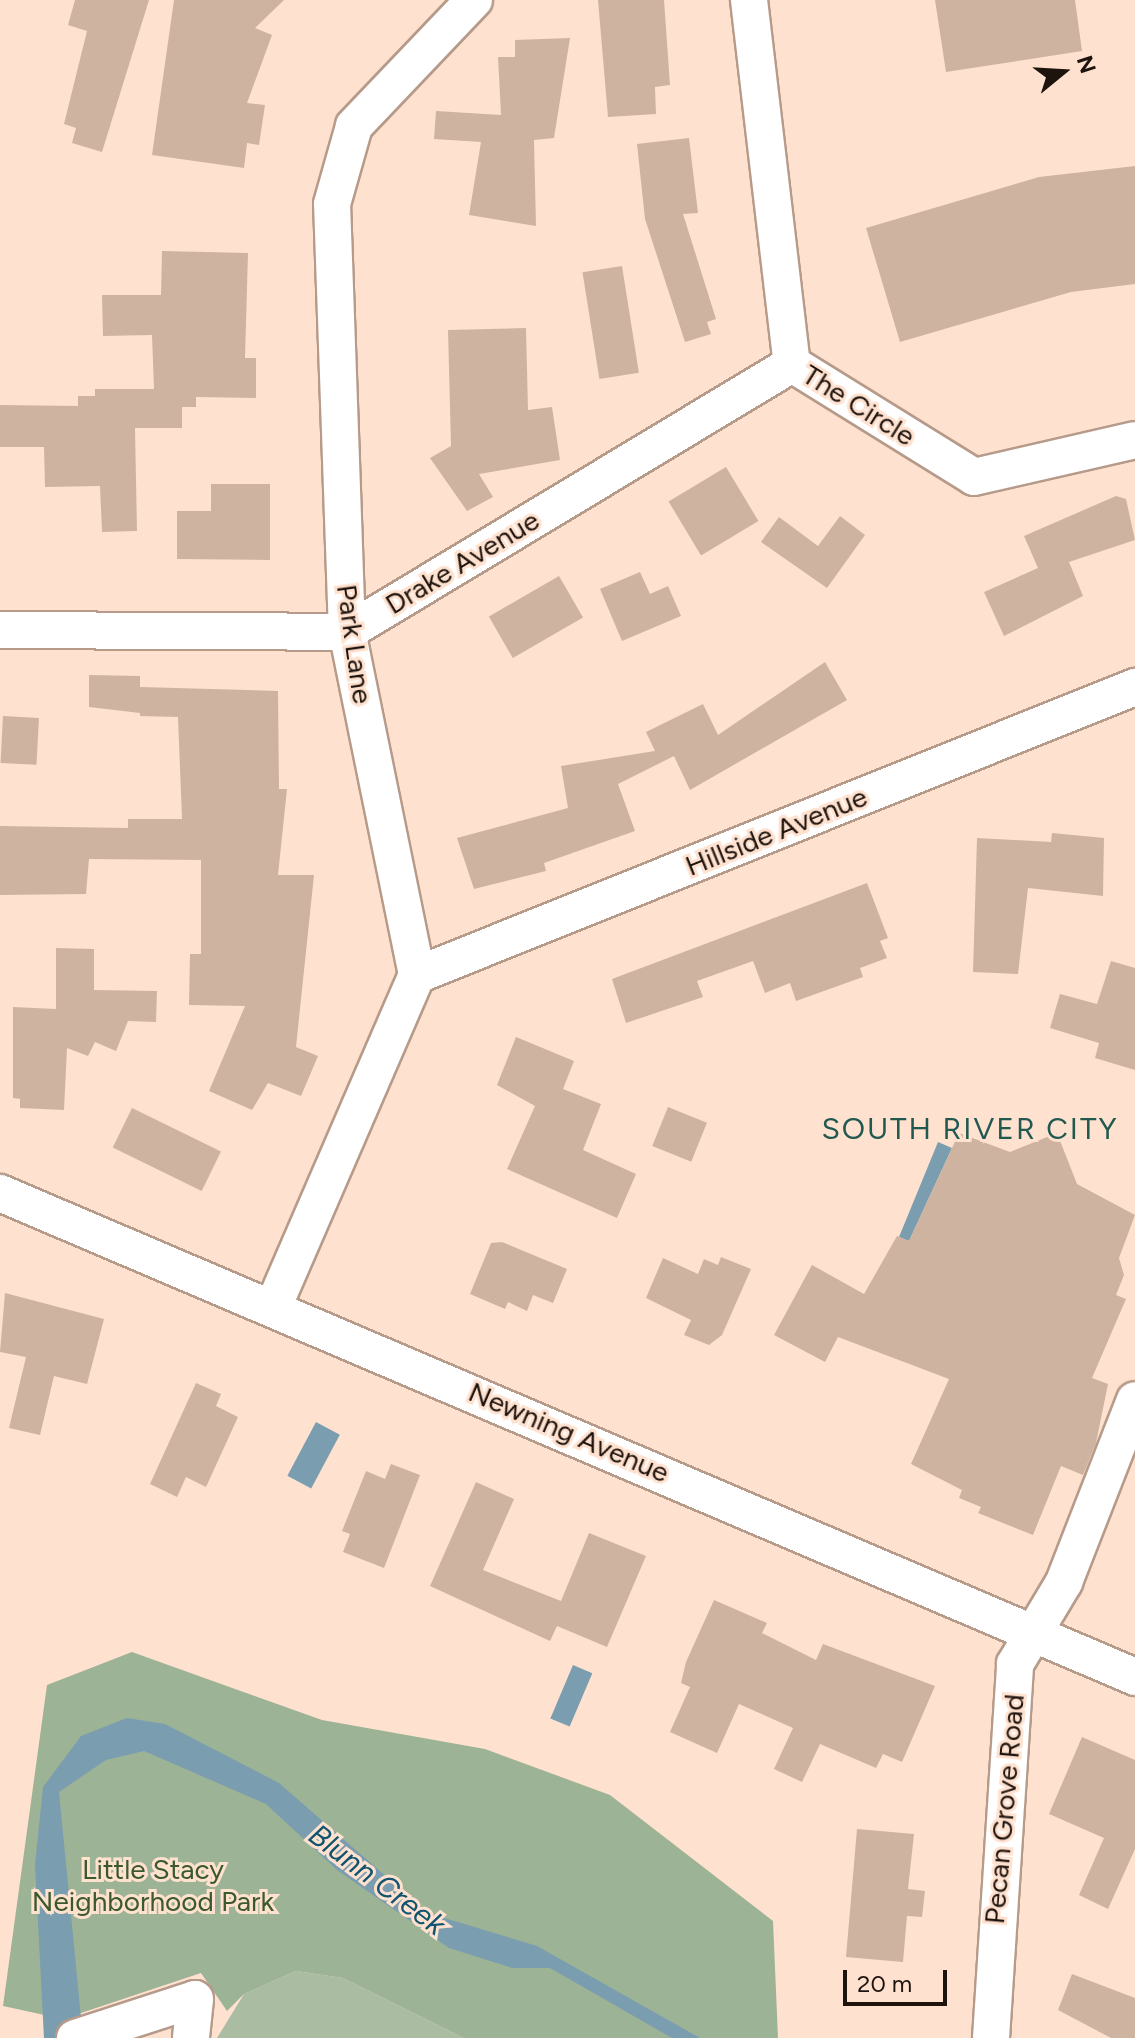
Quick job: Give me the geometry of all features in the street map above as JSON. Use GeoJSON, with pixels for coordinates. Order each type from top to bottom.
{"type":"FeatureCollection","features":[{"type":"Feature","properties":{"kind":"street","name":"Park Lane"},"geometry":{"type":"LineString","coordinates":[[417,975],[347,632],[332,204],[354,126],[474,0]]}},
{"type":"Feature","properties":{"kind":"street","name":"The Circle"},"geometry":{"type":"LineString","coordinates":[[749,0],[792,364],[974,477],[1135,440]]}},
{"type":"Feature","properties":{"kind":"street","name":"Drake Avenue"},"geometry":{"type":"LineString","coordinates":[[347,632],[792,364]]}},
{"type":"Feature","properties":{"kind":"street"},"geometry":{"type":"LineString","coordinates":[[0,630],[347,632]]}},
{"type":"Feature","properties":{"kind":"street","name":"Hillside Avenue"},"geometry":{"type":"LineString","coordinates":[[417,975],[1135,687]]}},
{"type":"Feature","properties":{"kind":"street"},"geometry":{"type":"LineString","coordinates":[[274,1305],[417,975]]}},
{"type":"Feature","properties":{"kind":"street","name":"Newning Avenue"},"geometry":{"type":"LineString","coordinates":[[0,1193],[274,1305],[1135,1677]]}},
{"type":"Feature","properties":{"kind":"street","name":"Pecan Grove Road"},"geometry":{"type":"LineString","coordinates":[[991,2038],[1015,1664],[1064,1582],[1135,1400]]}},
{"type":"Feature","properties":{"kind":"street"},"geometry":{"type":"LineString","coordinates":[[79,2037],[195,1999],[191,2038]]}},
{"type":"Feature","properties":{"kind":"green space"},"geometry":{"type":"Polygon","coordinates":[[[132,1652],[322,1720],[485,1749],[610,1795],[773,1921],[778,2038],[464,2038],[343,1978],[296,1971],[244,1994],[227,2011],[201,1973],[63,2019],[3,2006],[47,1685],[132,1652]]]}},
{"type":"Feature","properties":{"kind":"green space","name":"Little Stacy Neighborhood Park"},"geometry":{"type":"Polygon","coordinates":[[[296,1971],[343,1978],[464,2038],[217,2038],[244,1994],[296,1971]]]}},
{"type":"Feature","properties":{"kind":"water"},"geometry":{"type":"Polygon","coordinates":[[[938,1142],[952,1148],[909,1241],[899,1237],[938,1142]]]}},
{"type":"Feature","properties":{"kind":"water"},"geometry":{"type":"Polygon","coordinates":[[[316,1422],[340,1435],[311,1489],[287,1476],[316,1422]]]}},
{"type":"Feature","properties":{"kind":"water"},"geometry":{"type":"Polygon","coordinates":[[[573,1665],[592,1673],[570,1727],[550,1718],[573,1665]]]}},
{"type":"Feature","properties":{"kind":"water","name":"Blunn Creek"},"geometry":{"type":"Polygon","coordinates":[[[127,1718],[165,1724],[279,1783],[428,1913],[537,1946],[700,2038],[672,2038],[550,1968],[512,1968],[449,1948],[337,1870],[266,1804],[144,1751],[106,1760],[59,1792],[83,2038],[44,2038],[35,1865],[43,1787],[81,1736],[127,1718]]]}},
{"type":"Feature","properties":{"kind":"building"},"geometry":{"type":"Polygon","coordinates":[[[75,0],[149,0],[102,152],[72,143],[76,128],[64,124],[87,31],[68,25],[75,0]]]}},
{"type":"Feature","properties":{"kind":"building"},"geometry":{"type":"Polygon","coordinates":[[[174,0],[284,0],[255,28],[272,35],[247,103],[265,105],[259,145],[247,143],[244,168],[152,155],[174,0]]]}},
{"type":"Feature","properties":{"kind":"building"},"geometry":{"type":"Polygon","coordinates":[[[598,0],[664,0],[670,85],[655,87],[656,114],[608,117],[598,0]]]}},
{"type":"Feature","properties":{"kind":"building"},"geometry":{"type":"Polygon","coordinates":[[[935,0],[1075,0],[1082,51],[946,72],[935,0]]]}},
{"type":"Feature","properties":{"kind":"building"},"geometry":{"type":"Polygon","coordinates":[[[570,38],[554,138],[534,140],[536,226],[469,215],[481,142],[434,139],[436,111],[501,115],[498,57],[515,57],[515,40],[570,38]]]}},
{"type":"Feature","properties":{"kind":"building"},"geometry":{"type":"Polygon","coordinates":[[[689,138],[698,213],[683,214],[716,319],[707,322],[711,334],[685,342],[645,219],[637,144],[689,138]]]}},
{"type":"Feature","properties":{"kind":"building"},"geometry":{"type":"Polygon","coordinates":[[[1135,166],[1135,284],[1071,292],[900,342],[866,228],[1039,177],[1135,166]]]}},
{"type":"Feature","properties":{"kind":"building"},"geometry":{"type":"Polygon","coordinates":[[[162,251],[248,253],[245,358],[256,358],[256,398],[196,397],[196,407],[182,407],[182,428],[135,428],[137,531],[102,532],[100,486],[45,487],[44,447],[0,447],[0,405],[78,406],[78,396],[95,396],[95,389],[154,389],[152,335],[103,336],[102,295],[161,295],[162,251]]]}},
{"type":"Feature","properties":{"kind":"building"},"geometry":{"type":"Polygon","coordinates":[[[622,266],[639,373],[599,379],[582,272],[622,266]]]}},
{"type":"Feature","properties":{"kind":"building"},"geometry":{"type":"Polygon","coordinates":[[[526,328],[528,410],[552,407],[560,460],[479,474],[493,497],[467,511],[430,458],[451,446],[448,330],[526,328]]]}},
{"type":"Feature","properties":{"kind":"building"},"geometry":{"type":"Polygon","coordinates":[[[726,467],[758,521],[701,556],[669,502],[726,467]]]}},
{"type":"Feature","properties":{"kind":"building"},"geometry":{"type":"Polygon","coordinates":[[[211,484],[270,484],[270,560],[177,559],[177,511],[211,511],[211,484]]]}},
{"type":"Feature","properties":{"kind":"building"},"geometry":{"type":"Polygon","coordinates":[[[1116,496],[1126,499],[1135,540],[1069,562],[1083,596],[1004,636],[984,592],[1038,568],[1024,536],[1116,496]]]}},
{"type":"Feature","properties":{"kind":"building"},"geometry":{"type":"Polygon","coordinates":[[[840,516],[865,535],[827,588],[761,542],[779,517],[818,546],[840,516]]]}},
{"type":"Feature","properties":{"kind":"building"},"geometry":{"type":"Polygon","coordinates":[[[640,572],[650,594],[668,586],[681,616],[622,641],[600,589],[640,572]]]}},
{"type":"Feature","properties":{"kind":"building"},"geometry":{"type":"Polygon","coordinates":[[[559,576],[583,618],[513,658],[489,616],[559,576]]]}},
{"type":"Feature","properties":{"kind":"building"},"geometry":{"type":"Polygon","coordinates":[[[825,662],[847,700],[690,790],[674,756],[618,784],[635,831],[544,863],[546,871],[474,889],[457,838],[568,808],[561,766],[655,751],[646,732],[703,704],[718,735],[825,662]]]}},
{"type":"Feature","properties":{"kind":"building"},"geometry":{"type":"Polygon","coordinates":[[[89,675],[140,676],[140,713],[89,707],[89,675]]]}},
{"type":"Feature","properties":{"kind":"building"},"geometry":{"type":"Polygon","coordinates":[[[140,687],[278,691],[279,789],[287,789],[278,875],[314,875],[296,1047],[318,1056],[301,1096],[268,1083],[252,1110],[209,1091],[245,1006],[189,1005],[190,954],[201,954],[201,860],[89,859],[86,894],[0,895],[0,826],[128,828],[128,819],[182,819],[178,717],[140,716],[140,687]]]}},
{"type":"Feature","properties":{"kind":"building"},"geometry":{"type":"Polygon","coordinates":[[[3,716],[39,718],[36,765],[1,763],[3,716]]]}},
{"type":"Feature","properties":{"kind":"building"},"geometry":{"type":"Polygon","coordinates":[[[1052,833],[1104,838],[1103,896],[1028,888],[1018,974],[973,972],[977,838],[1051,842],[1052,833]]]}},
{"type":"Feature","properties":{"kind":"building"},"geometry":{"type":"Polygon","coordinates":[[[867,883],[888,938],[880,941],[887,958],[860,968],[863,977],[796,1001],[790,983],[765,993],[753,961],[697,981],[703,997],[626,1023],[612,979],[867,883]]]}},
{"type":"Feature","properties":{"kind":"building"},"geometry":{"type":"Polygon","coordinates":[[[56,948],[94,949],[94,990],[157,991],[156,1022],[128,1021],[116,1051],[95,1042],[88,1056],[67,1048],[64,1110],[20,1108],[20,1099],[13,1098],[13,1007],[56,1009],[56,948]]]}},
{"type":"Feature","properties":{"kind":"building"},"geometry":{"type":"Polygon","coordinates":[[[1111,961],[1135,968],[1135,1070],[1095,1058],[1099,1043],[1050,1028],[1060,994],[1097,1004],[1111,961]]]}},
{"type":"Feature","properties":{"kind":"building"},"geometry":{"type":"Polygon","coordinates":[[[516,1037],[574,1061],[563,1089],[601,1104],[583,1150],[636,1174],[617,1218],[507,1169],[535,1106],[497,1085],[516,1037]]]}},
{"type":"Feature","properties":{"kind":"building"},"geometry":{"type":"Polygon","coordinates":[[[668,1107],[707,1123],[691,1162],[652,1146],[668,1107]]]}},
{"type":"Feature","properties":{"kind":"building"},"geometry":{"type":"Polygon","coordinates":[[[132,1108],[221,1151],[202,1191],[113,1148],[132,1108]]]}},
{"type":"Feature","properties":{"kind":"building"},"geometry":{"type":"Polygon","coordinates":[[[959,1133],[1010,1152],[1057,1133],[1077,1184],[1135,1215],[1119,1258],[1124,1275],[1116,1295],[1126,1299],[1092,1378],[1108,1384],[1096,1443],[1083,1475],[1061,1466],[1033,1535],[978,1513],[981,1507],[959,1498],[962,1490],[911,1464],[949,1379],[838,1337],[825,1362],[774,1335],[812,1265],[864,1294],[897,1236],[909,1241],[959,1133]]]}},
{"type":"Feature","properties":{"kind":"building"},"geometry":{"type":"Polygon","coordinates":[[[502,1242],[567,1269],[553,1303],[533,1295],[527,1311],[508,1302],[505,1309],[470,1294],[491,1243],[502,1242]]]}},
{"type":"Feature","properties":{"kind":"building"},"geometry":{"type":"Polygon","coordinates":[[[721,1257],[751,1269],[722,1335],[709,1345],[684,1335],[691,1320],[646,1298],[663,1258],[698,1274],[704,1259],[718,1265],[721,1257]]]}},
{"type":"Feature","properties":{"kind":"building"},"geometry":{"type":"Polygon","coordinates":[[[5,1293],[104,1319],[87,1384],[54,1376],[40,1435],[9,1428],[26,1357],[0,1352],[5,1293]]]}},
{"type":"Feature","properties":{"kind":"building"},"geometry":{"type":"Polygon","coordinates":[[[196,1383],[221,1394],[216,1406],[238,1417],[206,1487],[186,1477],[177,1497],[150,1484],[196,1383]]]}},
{"type":"Feature","properties":{"kind":"building"},"geometry":{"type":"Polygon","coordinates":[[[391,1464],[420,1475],[384,1568],[343,1552],[350,1534],[342,1531],[366,1471],[385,1479],[391,1464]]]}},
{"type":"Feature","properties":{"kind":"building"},"geometry":{"type":"Polygon","coordinates":[[[476,1482],[514,1499],[483,1570],[561,1601],[589,1533],[646,1556],[607,1647],[557,1626],[550,1641],[430,1586],[476,1482]]]}},
{"type":"Feature","properties":{"kind":"building"},"geometry":{"type":"Polygon","coordinates":[[[714,1600],[767,1623],[762,1633],[816,1660],[823,1644],[935,1686],[902,1762],[883,1754],[876,1768],[820,1744],[802,1782],[774,1769],[793,1728],[739,1704],[717,1753],[670,1732],[690,1687],[681,1683],[686,1662],[714,1600]]]}},
{"type":"Feature","properties":{"kind":"building"},"geometry":{"type":"Polygon","coordinates":[[[1082,1737],[1135,1760],[1135,1849],[1108,1909],[1079,1895],[1104,1838],[1049,1814],[1082,1737]]]}},
{"type":"Feature","properties":{"kind":"building"},"geometry":{"type":"Polygon","coordinates":[[[857,1829],[914,1834],[908,1889],[925,1891],[922,1917],[907,1916],[903,1962],[846,1957],[857,1829]]]}},
{"type":"Feature","properties":{"kind":"building"},"geometry":{"type":"Polygon","coordinates":[[[1072,1974],[1135,1998],[1135,2038],[1111,2038],[1058,2010],[1072,1974]]]}},
{"type":"Feature","properties":{"kind":"district","name":"SOUTH RIVER CITY"},"geometry":{"type":"Point","coordinates":[970,1129]}}]}
